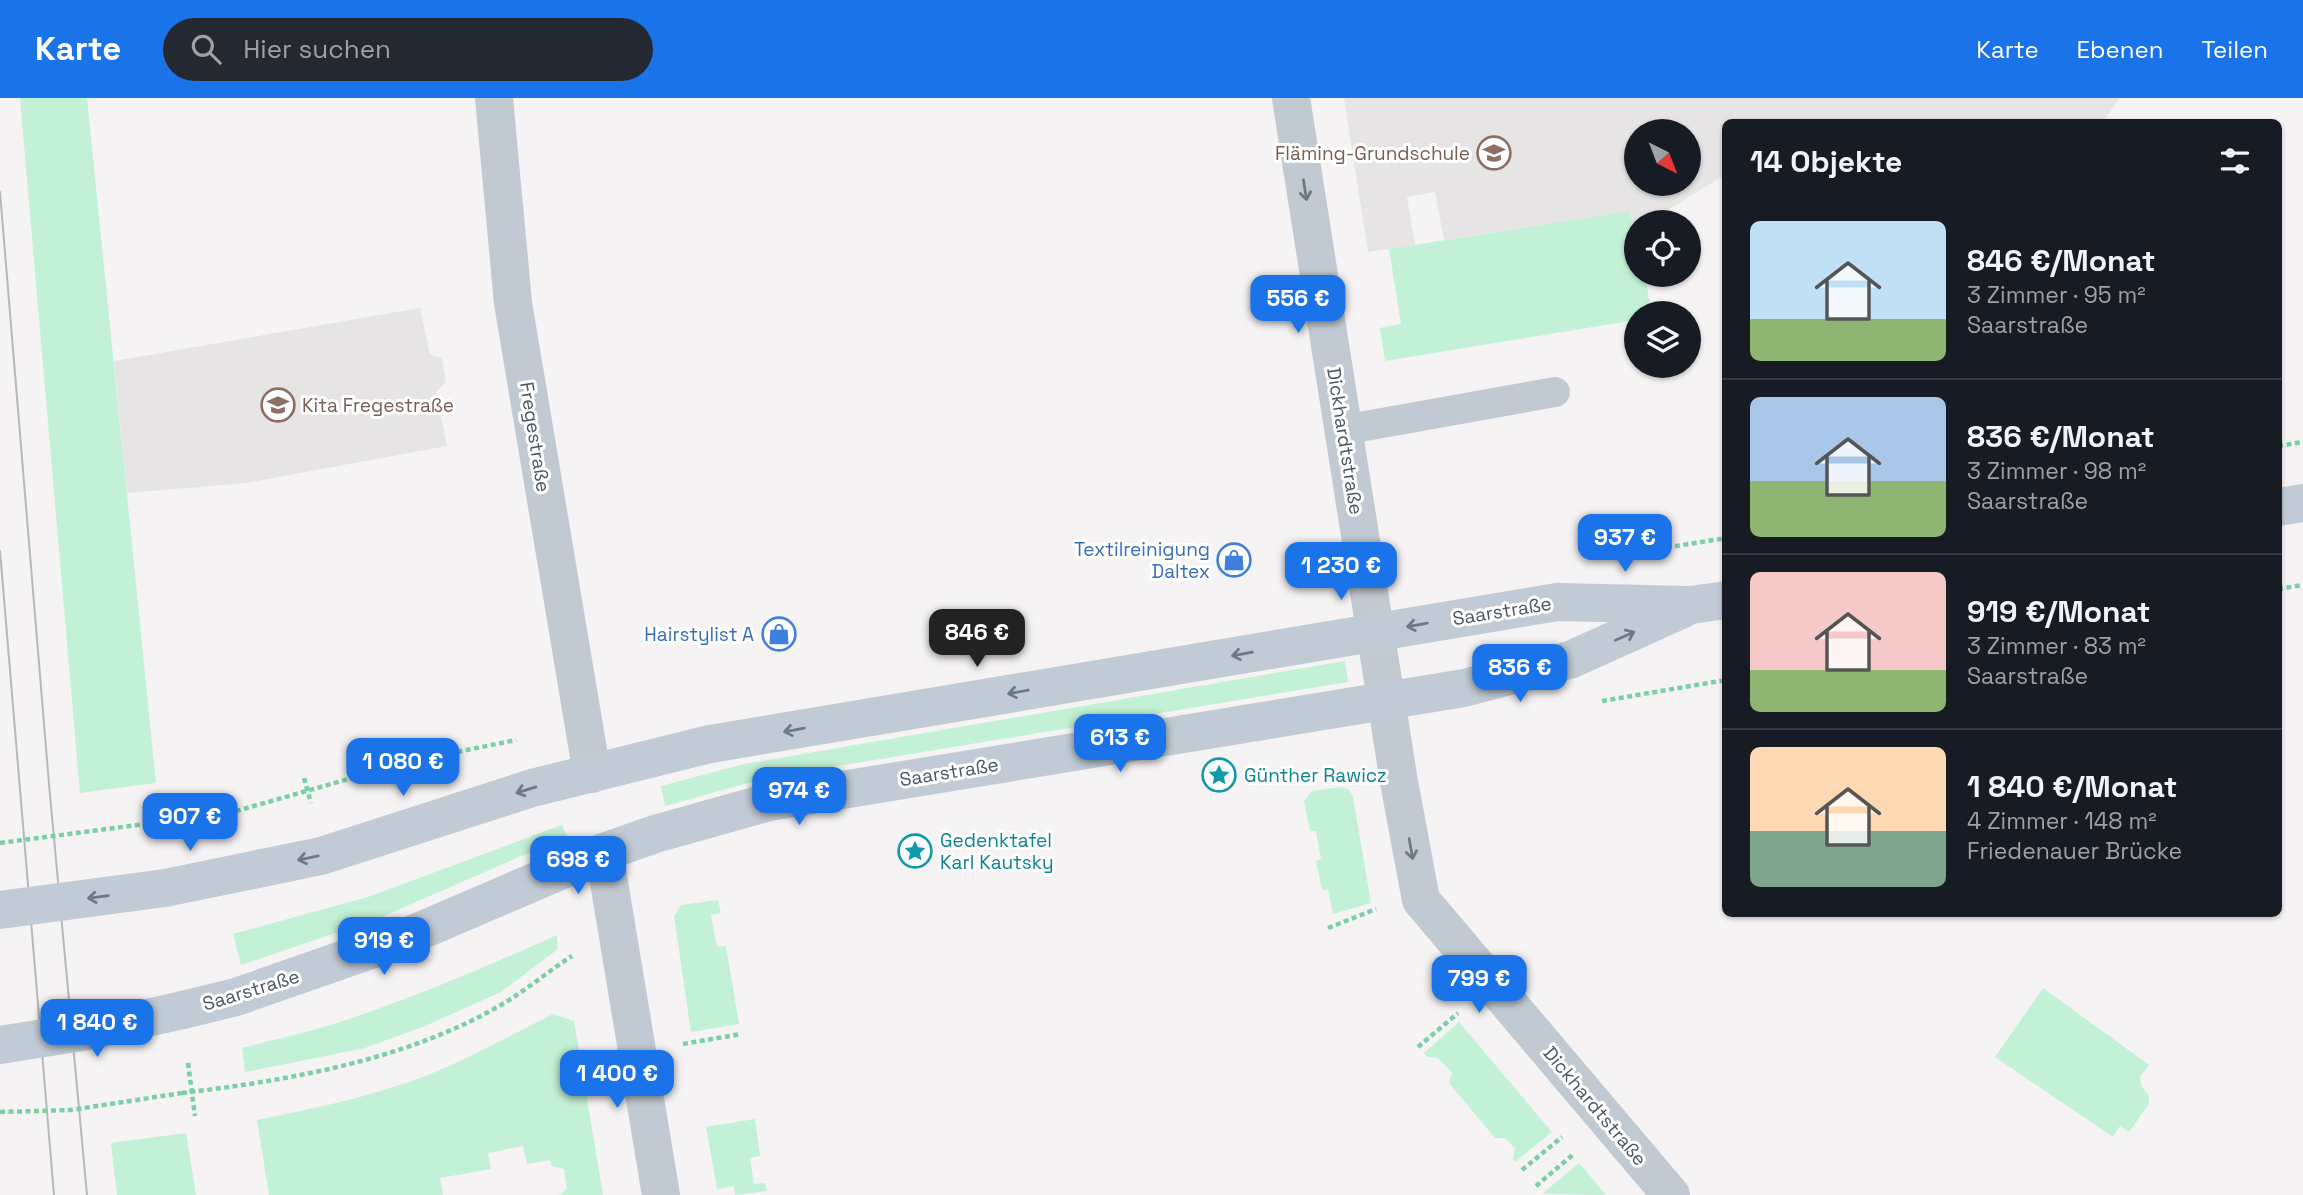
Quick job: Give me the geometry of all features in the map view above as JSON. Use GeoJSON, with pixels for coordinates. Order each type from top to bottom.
{"type":"FeatureCollection","features":[{"type":"Feature","properties":{"kind":"main road"},"geometry":{"type":"LineString","coordinates":[[2282,506],[2303,503]]}},
{"type":"Feature","properties":{"kind":"main road","name":"Saarstraße"},"geometry":{"type":"LineString","coordinates":[[0,910],[165,888],[321,856],[531,788],[710,744],[1557,602],[1708,603]]}},
{"type":"Feature","properties":{"kind":"main road","name":"Saarstraße"},"geometry":{"type":"LineString","coordinates":[[0,1045],[88,1031],[236,997],[388,944],[604,852],[681,825],[769,802],[1464,688],[1570,660],[1708,603]]}},
{"type":"Feature","properties":{"kind":"street","name":"Fregestraße"},"geometry":{"type":"LineString","coordinates":[[494,98],[513,303],[592,774]]}},
{"type":"Feature","properties":{"kind":"street","name":"Dickhardtstraße"},"geometry":{"type":"LineString","coordinates":[[1291,98],[1421,901],[1671,1195]]}},
{"type":"Feature","properties":{"kind":"street"},"geometry":{"type":"LineString","coordinates":[[604,852],[661,1195]]}},
{"type":"Feature","properties":{"kind":"lane"},"geometry":{"type":"LineString","coordinates":[[1343,430],[1555,392]]}},
{"type":"Feature","properties":{"kind":"path"},"geometry":{"type":"LineString","coordinates":[[2282,445],[2303,442]]}},
{"type":"Feature","properties":{"kind":"path"},"geometry":{"type":"LineString","coordinates":[[2282,588],[2303,585]]}},
{"type":"Feature","properties":{"kind":"path"},"geometry":{"type":"LineString","coordinates":[[0,843],[240,810],[408,762],[520,739]]}},
{"type":"Feature","properties":{"kind":"path"},"geometry":{"type":"LineString","coordinates":[[304,778],[311,803]]}},
{"type":"Feature","properties":{"kind":"path"},"geometry":{"type":"LineString","coordinates":[[1328,928],[1381,908]]}},
{"type":"Feature","properties":{"kind":"path"},"geometry":{"type":"LineString","coordinates":[[0,1112],[71,1110],[192,1092],[317,1070],[400,1048],[506,1002],[581,950]]}},
{"type":"Feature","properties":{"kind":"path"},"geometry":{"type":"LineString","coordinates":[[1418,1047],[1460,1012]]}},
{"type":"Feature","properties":{"kind":"path"},"geometry":{"type":"LineString","coordinates":[[683,1044],[741,1034]]}},
{"type":"Feature","properties":{"kind":"path"},"geometry":{"type":"LineString","coordinates":[[188,1063],[195,1116]]}},
{"type":"Feature","properties":{"kind":"path"},"geometry":{"type":"LineString","coordinates":[[1522,1170],[1565,1134]]}},
{"type":"Feature","properties":{"kind":"path"},"geometry":{"type":"LineString","coordinates":[[1536,1186],[1578,1151]]}},
{"type":"Feature","properties":{"kind":"shaded area","name":"Fläming-Grundschule"},"geometry":{"type":"Polygon","coordinates":[[[1344,98],[2120,98],[2105,119],[1722,119],[1722,177],[1701,190],[1701,119],[1624,119],[1624,196],[1691,196],[1668,210],[1624,210],[1444,240],[1435,192],[1407,197],[1415,245],[1368,252],[1344,98]]]}},
{"type":"Feature","properties":{"kind":"shaded area","name":"Kita Fregestraße"},"geometry":{"type":"Polygon","coordinates":[[[420,308],[430,354],[442,359],[446,382],[436,392],[447,446],[246,483],[127,493],[114,361],[420,308]]]}},
{"type":"Feature","properties":{"kind":"green space"},"geometry":{"type":"Polygon","coordinates":[[[20,98],[87,98],[156,783],[80,793],[20,98]]]}},
{"type":"Feature","properties":{"kind":"green space"},"geometry":{"type":"Polygon","coordinates":[[[1624,212],[1624,287],[1647,287],[1649,301],[1624,301],[1624,322],[1385,361],[1380,328],[1401,324],[1389,249],[1624,212]]]}},
{"type":"Feature","properties":{"kind":"green space"},"geometry":{"type":"Polygon","coordinates":[[[1345,661],[1348,682],[832,767],[748,783],[665,806],[661,786],[744,764],[1345,661]]]}},
{"type":"Feature","properties":{"kind":"green space"},"geometry":{"type":"Polygon","coordinates":[[[1342,787],[1349,790],[1353,797],[1371,903],[1333,914],[1328,889],[1322,890],[1316,861],[1321,859],[1316,831],[1310,831],[1304,801],[1312,791],[1342,787]]]}},
{"type":"Feature","properties":{"kind":"green space"},"geometry":{"type":"Polygon","coordinates":[[[562,825],[567,836],[377,919],[241,965],[233,934],[368,897],[562,825]]]}},
{"type":"Feature","properties":{"kind":"green space"},"geometry":{"type":"Polygon","coordinates":[[[718,900],[721,913],[711,915],[717,947],[726,946],[739,1024],[691,1032],[674,916],[681,905],[718,900]]]}},
{"type":"Feature","properties":{"kind":"green space"},"geometry":{"type":"Polygon","coordinates":[[[557,935],[558,949],[501,992],[425,1026],[365,1048],[245,1072],[242,1048],[373,1011],[557,935]]]}},
{"type":"Feature","properties":{"kind":"green space"},"geometry":{"type":"Polygon","coordinates":[[[2043,988],[2149,1065],[2140,1077],[2142,1087],[2149,1096],[2149,1104],[2129,1132],[2120,1126],[2113,1137],[1995,1057],[2043,988]]]}},
{"type":"Feature","properties":{"kind":"green space"},"geometry":{"type":"Polygon","coordinates":[[[553,1014],[574,1021],[603,1195],[559,1195],[567,1189],[564,1169],[552,1166],[550,1160],[527,1164],[523,1146],[488,1153],[491,1169],[440,1178],[443,1195],[269,1195],[257,1120],[346,1101],[411,1081],[463,1059],[553,1014]]]}},
{"type":"Feature","properties":{"kind":"green space"},"geometry":{"type":"Polygon","coordinates":[[[1459,1022],[1552,1132],[1515,1162],[1515,1149],[1505,1138],[1495,1138],[1449,1083],[1452,1073],[1438,1058],[1427,1057],[1424,1053],[1459,1022]]]}},
{"type":"Feature","properties":{"kind":"green space"},"geometry":{"type":"Polygon","coordinates":[[[755,1119],[760,1156],[750,1158],[754,1184],[765,1183],[767,1191],[735,1195],[734,1186],[717,1189],[706,1127],[755,1119]]]}},
{"type":"Feature","properties":{"kind":"green space"},"geometry":{"type":"Polygon","coordinates":[[[186,1133],[196,1195],[117,1195],[111,1143],[186,1133]]]}},
{"type":"Feature","properties":{"kind":"green space"},"geometry":{"type":"Polygon","coordinates":[[[1579,1163],[1606,1195],[1542,1194],[1579,1163]]]}},
{"type":"Feature","properties":{"kind":"tram line"},"geometry":{"type":"LineString","coordinates":[[0,192],[49,784],[87,1195]]}},
{"type":"Feature","properties":{"kind":"tram line"},"geometry":{"type":"LineString","coordinates":[[0,551],[54,1195]]}},
{"type":"Feature","properties":{"kind":"place","name":"Fläming-Grundschule"},"geometry":{"type":"Point","coordinates":[1494,153]}},
{"type":"Feature","properties":{"kind":"place","name":"Kita Fregestraße"},"geometry":{"type":"Point","coordinates":[278,405]}},
{"type":"Feature","properties":{"kind":"place","name":"Textilreinigung Daltex"},"geometry":{"type":"Point","coordinates":[1234,560]}},
{"type":"Feature","properties":{"kind":"place","name":"Hairstylist A"},"geometry":{"type":"Point","coordinates":[779,634]}},
{"type":"Feature","properties":{"kind":"place","name":"Günther Rawicz"},"geometry":{"type":"Point","coordinates":[1219,775]}},
{"type":"Feature","properties":{"kind":"place","name":"Gedenktafel Karl Kautsky"},"geometry":{"type":"Point","coordinates":[915,851]}}]}
